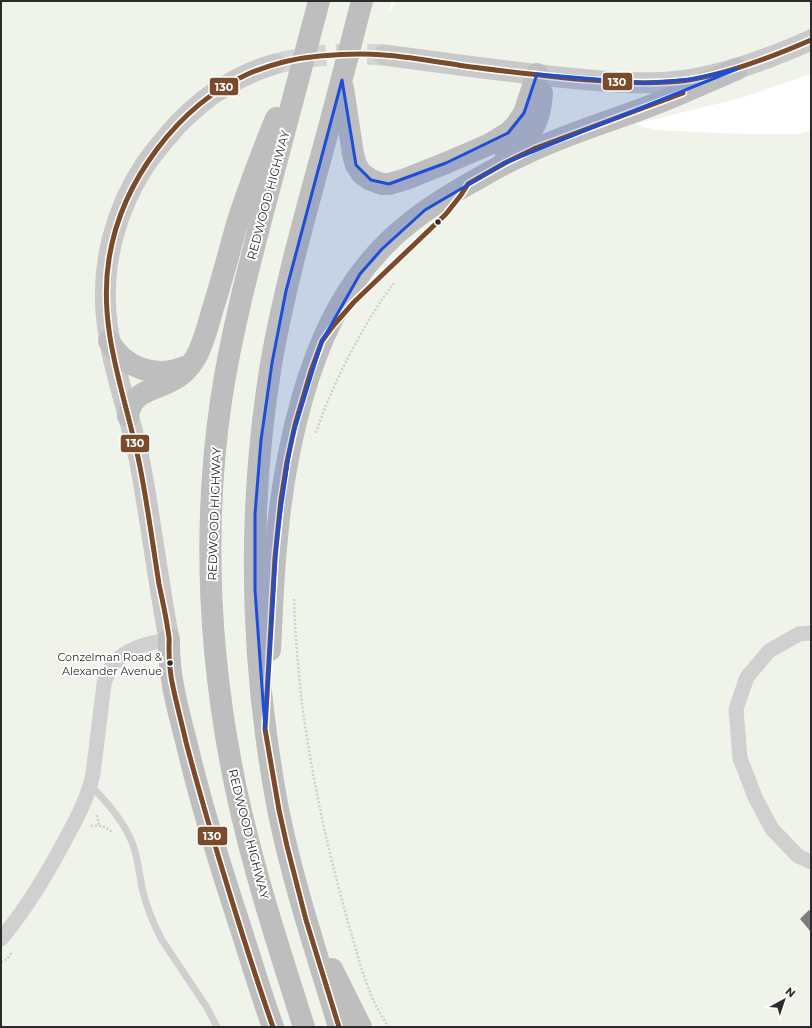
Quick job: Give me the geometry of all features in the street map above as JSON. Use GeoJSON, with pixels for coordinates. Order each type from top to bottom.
{"type":"FeatureCollection","features":[{"type":"Feature","properties":{"kind":"highway","name":"REDWOOD HIGHWAY"},"geometry":{"type":"LineString","coordinates":[[304,1027],[255,864],[236,790],[217,674],[213,637],[210,558],[216,445],[228,363],[253,251],[319,1]]}},
{"type":"Feature","properties":{"kind":"highway"},"geometry":{"type":"LineString","coordinates":[[339,1027],[306,920],[296,882],[279,810],[265,729],[259,665],[255,590],[255,514],[261,440],[272,363],[285,298],[304,218],[362,1]]}},
{"type":"Feature","properties":{"kind":"highway"},"geometry":{"type":"LineString","coordinates":[[128,416],[132,404],[144,392],[167,383],[178,377],[187,369],[194,360],[201,346],[250,186],[313,24]]}},
{"type":"Feature","properties":{"kind":"highway"},"geometry":{"type":"LineString","coordinates":[[265,729],[275,558],[281,500],[287,462],[299,412],[311,371],[322,341],[334,314],[360,274],[382,249],[425,210],[505,163],[536,148],[667,100],[737,69]]}},
{"type":"Feature","properties":{"kind":"highway"},"geometry":{"type":"LineString","coordinates":[[342,80],[356,166],[362,174],[371,180],[382,184],[389,184],[446,163],[490,144],[508,133],[516,125],[524,113],[537,74]]}},
{"type":"Feature","properties":{"kind":"highway"},"geometry":{"type":"LineString","coordinates":[[474,180],[526,137],[535,125],[540,111],[542,94],[542,87],[537,74]]}},
{"type":"Feature","properties":{"kind":"highway"},"geometry":{"type":"LineString","coordinates":[[109,341],[112,347],[124,360],[133,366],[149,371],[162,372],[175,370],[194,360]]}},
{"type":"Feature","properties":{"kind":"highway"},"geometry":{"type":"LineString","coordinates":[[169,639],[168,652],[171,677],[193,771],[232,903],[273,1027]]}},
{"type":"Feature","properties":{"kind":"highway"},"geometry":{"type":"LineString","coordinates":[[306,920],[361,1027]]}},
{"type":"Feature","properties":{"kind":"main road"},"geometry":{"type":"LineString","coordinates":[[384,55],[537,74],[627,83],[650,83],[692,79],[737,69],[777,55],[811,40]]}},
{"type":"Feature","properties":{"kind":"main road"},"geometry":{"type":"LineString","coordinates":[[169,639],[141,469],[109,341],[105,296],[108,261],[116,226],[133,185],[142,169],[168,135],[182,120],[215,92],[240,77],[275,64]]}},
{"type":"Feature","properties":{"kind":"street"},"geometry":{"type":"LineString","coordinates":[[811,633],[799,634],[769,651],[747,677],[736,709],[740,758],[755,797],[772,829],[798,856],[811,862]]}},
{"type":"Feature","properties":{"kind":"street"},"geometry":{"type":"LineString","coordinates":[[1,939],[28,904],[48,870],[76,819],[91,786],[104,689],[109,670],[117,659],[129,651],[141,646],[169,639]]}},
{"type":"Feature","properties":{"kind":"lane"},"geometry":{"type":"LineString","coordinates":[[91,786],[118,817],[132,841],[142,887],[156,929],[206,1006],[217,1027]]}},
{"type":"Feature","properties":{"kind":"path"},"geometry":{"type":"LineString","coordinates":[[314,438],[327,401],[355,345],[377,307],[397,279]]}},
{"type":"Feature","properties":{"kind":"path"},"geometry":{"type":"LineString","coordinates":[[294,595],[297,656],[305,724],[325,836],[339,892],[366,981],[379,1011],[389,1027]]}},
{"type":"Feature","properties":{"kind":"path"},"geometry":{"type":"LineString","coordinates":[[87,827],[99,825],[108,829],[114,834]]}},
{"type":"Feature","properties":{"kind":"path"},"geometry":{"type":"LineString","coordinates":[[1,962],[7,959],[16,946]]}},
{"type":"Feature","properties":{"kind":"highlighted area"},"geometry":{"type":"Polygon","coordinates":[[[737,69],[505,163],[425,210],[382,249],[360,274],[322,341],[291,442],[277,538],[265,729],[255,590],[255,514],[261,440],[272,363],[286,291],[342,80],[356,165],[371,180],[389,184],[446,163],[508,133],[524,113],[537,74],[644,83],[692,79],[737,69]]]}},
{"type":"Feature","properties":{"kind":"shaded area"},"geometry":{"type":"Polygon","coordinates":[[[1,1],[391,1],[389,12],[397,1],[811,1],[811,74],[741,98],[635,124],[654,130],[742,134],[800,134],[811,130],[811,1027],[1,1027],[1,1]]]}},
{"type":"Feature","properties":{"kind":"building"},"geometry":{"type":"Polygon","coordinates":[[[809,910],[811,912],[811,932],[800,919],[809,910]]]}},
{"type":"Feature","properties":{"kind":"tunnel"},"geometry":{"type":"LineString","coordinates":[[275,64],[316,56],[356,54],[384,55]]}},
{"type":"Feature","properties":{"kind":"transit line","name":"130"},"geometry":{"type":"LineString","coordinates":[[273,1027],[241,931],[212,835],[176,701],[170,672],[169,637],[159,584],[144,486],[110,340],[106,286],[109,259],[116,230],[126,202],[140,175],[157,149],[177,126],[199,105],[224,87],[250,73],[275,64],[293,60],[336,55],[376,54],[414,58],[492,70],[576,79],[647,83],[675,82],[705,77],[736,69],[811,40]]}},
{"type":"Feature","properties":{"kind":"transit line","name":"130"},"geometry":{"type":"LineString","coordinates":[[339,1027],[306,920],[287,846],[279,810],[265,729],[275,558],[281,500],[295,425],[311,371],[322,341],[354,302],[446,214],[468,184],[505,163],[536,148],[683,93]]}},
{"type":"Feature","properties":{"kind":"place","name":"Conzelman Road & Alexander Avenue"},"geometry":{"type":"Point","coordinates":[170,663]}}]}
